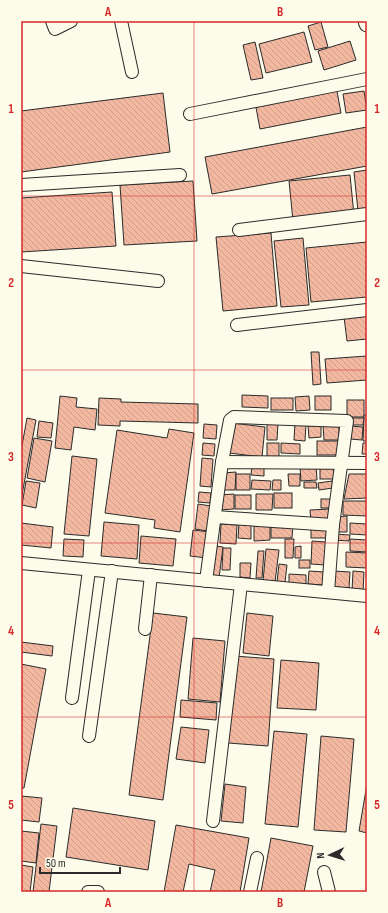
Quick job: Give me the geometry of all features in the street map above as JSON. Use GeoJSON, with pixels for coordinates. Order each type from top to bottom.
{"type":"FeatureCollection","features":[{"type":"Feature","properties":{"kind":"street"},"geometry":{"type":"LineString","coordinates":[[52,21],[55,29],[71,21]]}},
{"type":"Feature","properties":{"kind":"street"},"geometry":{"type":"LineString","coordinates":[[121,21],[132,72]]}},
{"type":"Feature","properties":{"kind":"street"},"geometry":{"type":"LineString","coordinates":[[190,114],[367,79]]}},
{"type":"Feature","properties":{"kind":"street"},"geometry":{"type":"LineString","coordinates":[[21,185],[180,175]]}},
{"type":"Feature","properties":{"kind":"street"},"geometry":{"type":"LineString","coordinates":[[239,230],[367,214]]}},
{"type":"Feature","properties":{"kind":"street"},"geometry":{"type":"LineString","coordinates":[[21,266],[158,281]]}},
{"type":"Feature","properties":{"kind":"street"},"geometry":{"type":"LineString","coordinates":[[237,325],[367,310]]}},
{"type":"Feature","properties":{"kind":"street"},"geometry":{"type":"LineString","coordinates":[[206,581],[222,462],[230,420],[234,417],[347,421],[333,525],[328,592]]}},
{"type":"Feature","properties":{"kind":"street"},"geometry":{"type":"LineString","coordinates":[[222,462],[367,463]]}},
{"type":"Feature","properties":{"kind":"street"},"geometry":{"type":"LineString","coordinates":[[215,517],[333,525]]}},
{"type":"Feature","properties":{"kind":"street"},"geometry":{"type":"LineString","coordinates":[[21,563],[367,596]]}},
{"type":"Feature","properties":{"kind":"street"},"geometry":{"type":"LineString","coordinates":[[72,698],[89,570]]}},
{"type":"Feature","properties":{"kind":"street"},"geometry":{"type":"LineString","coordinates":[[89,736],[112,571]]}},
{"type":"Feature","properties":{"kind":"street"},"geometry":{"type":"LineString","coordinates":[[145,629],[151,575]]}},
{"type":"Feature","properties":{"kind":"street"},"geometry":{"type":"LineString","coordinates":[[212,821],[241,584]]}},
{"type":"Feature","properties":{"kind":"street"},"geometry":{"type":"LineString","coordinates":[[250,892],[257,858]]}},
{"type":"Feature","properties":{"kind":"street"},"geometry":{"type":"LineString","coordinates":[[324,872],[329,892]]}},
{"type":"Feature","properties":{"kind":"street"},"geometry":{"type":"LineString","coordinates":[[259,892],[262,875]]}},
{"type":"Feature","properties":{"kind":"street"},"geometry":{"type":"LineString","coordinates":[[88,892],[98,892]]}},
{"type":"Feature","properties":{"kind":"building"},"geometry":{"type":"Polygon","coordinates":[[[321,22],[328,47],[315,50],[308,26],[321,22]]]}},
{"type":"Feature","properties":{"kind":"building"},"geometry":{"type":"Polygon","coordinates":[[[304,32],[312,62],[266,73],[259,44],[304,32]]]}},
{"type":"Feature","properties":{"kind":"building"},"geometry":{"type":"Polygon","coordinates":[[[350,41],[356,60],[324,70],[318,51],[350,41]]]}},
{"type":"Feature","properties":{"kind":"building"},"geometry":{"type":"Polygon","coordinates":[[[255,42],[263,78],[251,80],[243,45],[255,42]]]}},
{"type":"Feature","properties":{"kind":"building"},"geometry":{"type":"Polygon","coordinates":[[[336,86],[341,113],[260,129],[255,102],[336,86]]]}},
{"type":"Feature","properties":{"kind":"building"},"geometry":{"type":"Polygon","coordinates":[[[364,91],[367,110],[346,113],[343,94],[364,91]]]}},
{"type":"Feature","properties":{"kind":"building"},"geometry":{"type":"Polygon","coordinates":[[[163,93],[170,152],[21,172],[21,111],[163,93]]]}},
{"type":"Feature","properties":{"kind":"building"},"geometry":{"type":"Polygon","coordinates":[[[367,127],[367,166],[212,194],[205,157],[367,127]]]}},
{"type":"Feature","properties":{"kind":"building"},"geometry":{"type":"Polygon","coordinates":[[[367,170],[367,210],[358,211],[354,172],[367,170]]]}},
{"type":"Feature","properties":{"kind":"building"},"geometry":{"type":"Polygon","coordinates":[[[350,175],[354,215],[293,221],[289,181],[350,175]]]}},
{"type":"Feature","properties":{"kind":"building"},"geometry":{"type":"Polygon","coordinates":[[[193,181],[197,241],[124,245],[120,185],[193,181]]]}},
{"type":"Feature","properties":{"kind":"building"},"geometry":{"type":"Polygon","coordinates":[[[112,192],[116,246],[21,252],[21,198],[112,192]]]}},
{"type":"Feature","properties":{"kind":"building"},"geometry":{"type":"Polygon","coordinates":[[[271,233],[277,306],[223,311],[216,237],[271,233]]]}},
{"type":"Feature","properties":{"kind":"building"},"geometry":{"type":"Polygon","coordinates":[[[303,238],[309,305],[281,307],[274,241],[303,238]]]}},
{"type":"Feature","properties":{"kind":"building"},"geometry":{"type":"Polygon","coordinates":[[[367,242],[367,297],[311,302],[306,248],[367,242]]]}},
{"type":"Feature","properties":{"kind":"building"},"geometry":{"type":"Polygon","coordinates":[[[367,314],[367,339],[347,341],[344,317],[367,314]]]}},
{"type":"Feature","properties":{"kind":"building"},"geometry":{"type":"Polygon","coordinates":[[[311,352],[319,352],[321,384],[313,385],[311,352]]]}},
{"type":"Feature","properties":{"kind":"building"},"geometry":{"type":"Polygon","coordinates":[[[367,356],[367,380],[327,383],[325,359],[367,356]]]}},
{"type":"Feature","properties":{"kind":"building"},"geometry":{"type":"Polygon","coordinates":[[[242,395],[268,396],[268,408],[242,407],[242,395]]]}},
{"type":"Feature","properties":{"kind":"building"},"geometry":{"type":"Polygon","coordinates":[[[60,396],[77,398],[76,407],[97,409],[95,430],[74,427],[71,450],[55,448],[60,396]]]}},
{"type":"Feature","properties":{"kind":"building"},"geometry":{"type":"Polygon","coordinates":[[[309,396],[310,410],[296,411],[295,397],[309,396]]]}},
{"type":"Feature","properties":{"kind":"building"},"geometry":{"type":"Polygon","coordinates":[[[315,396],[331,396],[331,410],[315,410],[315,396]]]}},
{"type":"Feature","properties":{"kind":"building"},"geometry":{"type":"Polygon","coordinates":[[[99,398],[121,399],[121,402],[198,404],[198,423],[120,421],[120,426],[98,425],[99,398]]]}},
{"type":"Feature","properties":{"kind":"building"},"geometry":{"type":"Polygon","coordinates":[[[271,398],[293,398],[293,410],[271,410],[271,398]]]}},
{"type":"Feature","properties":{"kind":"building"},"geometry":{"type":"Polygon","coordinates":[[[347,400],[364,400],[364,417],[347,417],[347,400]]]}},
{"type":"Feature","properties":{"kind":"building"},"geometry":{"type":"Polygon","coordinates":[[[364,415],[367,415],[367,441],[363,441],[364,415]]]}},
{"type":"Feature","properties":{"kind":"building"},"geometry":{"type":"Polygon","coordinates":[[[27,418],[36,420],[21,500],[21,451],[27,418]]]}},
{"type":"Feature","properties":{"kind":"building"},"geometry":{"type":"Polygon","coordinates":[[[350,418],[364,418],[363,425],[349,425],[350,418]]]}},
{"type":"Feature","properties":{"kind":"building"},"geometry":{"type":"Polygon","coordinates":[[[39,421],[53,423],[51,438],[37,437],[39,421]]]}},
{"type":"Feature","properties":{"kind":"building"},"geometry":{"type":"Polygon","coordinates":[[[232,423],[265,427],[262,457],[229,453],[232,423]]]}},
{"type":"Feature","properties":{"kind":"building"},"geometry":{"type":"Polygon","coordinates":[[[267,423],[278,423],[277,440],[267,440],[267,423]]]}},
{"type":"Feature","properties":{"kind":"building"},"geometry":{"type":"Polygon","coordinates":[[[295,423],[306,423],[305,441],[294,440],[295,423]]]}},
{"type":"Feature","properties":{"kind":"building"},"geometry":{"type":"Polygon","coordinates":[[[204,424],[217,425],[216,439],[203,438],[204,424]]]}},
{"type":"Feature","properties":{"kind":"building"},"geometry":{"type":"Polygon","coordinates":[[[321,425],[321,437],[309,438],[308,426],[321,425]]]}},
{"type":"Feature","properties":{"kind":"building"},"geometry":{"type":"Polygon","coordinates":[[[323,425],[339,425],[339,440],[324,440],[323,425]]]}},
{"type":"Feature","properties":{"kind":"building"},"geometry":{"type":"Polygon","coordinates":[[[350,426],[363,427],[362,440],[350,439],[350,426]]]}},
{"type":"Feature","properties":{"kind":"building"},"geometry":{"type":"Polygon","coordinates":[[[169,429],[194,433],[180,532],[154,528],[155,520],[105,513],[117,430],[167,438],[169,429]]]}},
{"type":"Feature","properties":{"kind":"building"},"geometry":{"type":"Polygon","coordinates":[[[34,438],[52,441],[45,482],[27,478],[34,438]]]}},
{"type":"Feature","properties":{"kind":"building"},"geometry":{"type":"Polygon","coordinates":[[[317,441],[339,441],[339,455],[317,455],[317,441]]]}},
{"type":"Feature","properties":{"kind":"building"},"geometry":{"type":"Polygon","coordinates":[[[203,443],[215,444],[214,456],[202,455],[203,443]]]}},
{"type":"Feature","properties":{"kind":"building"},"geometry":{"type":"Polygon","coordinates":[[[267,443],[279,443],[279,459],[267,459],[267,443]]]}},
{"type":"Feature","properties":{"kind":"building"},"geometry":{"type":"Polygon","coordinates":[[[281,443],[300,444],[300,454],[281,453],[281,443]]]}},
{"type":"Feature","properties":{"kind":"building"},"geometry":{"type":"Polygon","coordinates":[[[363,443],[367,443],[367,454],[362,454],[363,443]]]}},
{"type":"Feature","properties":{"kind":"building"},"geometry":{"type":"Polygon","coordinates":[[[72,456],[97,459],[89,536],[64,534],[72,456]]]}},
{"type":"Feature","properties":{"kind":"building"},"geometry":{"type":"Polygon","coordinates":[[[202,458],[213,459],[211,487],[200,486],[202,458]]]}},
{"type":"Feature","properties":{"kind":"building"},"geometry":{"type":"Polygon","coordinates":[[[252,464],[264,464],[264,476],[251,475],[252,464]]]}},
{"type":"Feature","properties":{"kind":"building"},"geometry":{"type":"Polygon","coordinates":[[[320,464],[334,464],[334,479],[320,479],[320,464]]]}},
{"type":"Feature","properties":{"kind":"building"},"geometry":{"type":"Polygon","coordinates":[[[316,465],[317,480],[301,481],[300,466],[316,465]]]}},
{"type":"Feature","properties":{"kind":"building"},"geometry":{"type":"Polygon","coordinates":[[[236,472],[235,490],[221,490],[223,473],[236,472]]]}},
{"type":"Feature","properties":{"kind":"building"},"geometry":{"type":"Polygon","coordinates":[[[236,474],[250,474],[250,490],[236,490],[236,474]]]}},
{"type":"Feature","properties":{"kind":"building"},"geometry":{"type":"Polygon","coordinates":[[[288,474],[300,474],[300,486],[289,486],[288,474]]]}},
{"type":"Feature","properties":{"kind":"building"},"geometry":{"type":"Polygon","coordinates":[[[349,474],[367,474],[367,498],[344,499],[349,474]]]}},
{"type":"Feature","properties":{"kind":"building"},"geometry":{"type":"Polygon","coordinates":[[[252,480],[271,481],[270,490],[251,489],[252,480]]]}},
{"type":"Feature","properties":{"kind":"building"},"geometry":{"type":"Polygon","coordinates":[[[273,480],[281,480],[281,490],[272,490],[273,480]]]}},
{"type":"Feature","properties":{"kind":"building"},"geometry":{"type":"Polygon","coordinates":[[[26,481],[40,483],[36,508],[22,505],[26,481]]]}},
{"type":"Feature","properties":{"kind":"building"},"geometry":{"type":"Polygon","coordinates":[[[332,481],[333,488],[319,490],[318,483],[332,481]]]}},
{"type":"Feature","properties":{"kind":"building"},"geometry":{"type":"Polygon","coordinates":[[[304,482],[316,482],[317,488],[304,488],[304,482]]]}},
{"type":"Feature","properties":{"kind":"building"},"geometry":{"type":"Polygon","coordinates":[[[199,492],[211,493],[210,503],[198,502],[199,492]]]}},
{"type":"Feature","properties":{"kind":"building"},"geometry":{"type":"Polygon","coordinates":[[[274,493],[292,493],[292,508],[274,508],[274,493]]]}},
{"type":"Feature","properties":{"kind":"building"},"geometry":{"type":"Polygon","coordinates":[[[234,494],[234,509],[219,510],[219,495],[234,494]]]}},
{"type":"Feature","properties":{"kind":"building"},"geometry":{"type":"Polygon","coordinates":[[[256,494],[273,494],[272,510],[256,510],[256,494]]]}},
{"type":"Feature","properties":{"kind":"building"},"geometry":{"type":"Polygon","coordinates":[[[235,495],[251,495],[251,509],[235,509],[235,495]]]}},
{"type":"Feature","properties":{"kind":"building"},"geometry":{"type":"Polygon","coordinates":[[[321,499],[333,499],[333,508],[321,508],[321,499]]]}},
{"type":"Feature","properties":{"kind":"building"},"geometry":{"type":"Polygon","coordinates":[[[343,501],[367,501],[367,516],[343,515],[343,501]]]}},
{"type":"Feature","properties":{"kind":"building"},"geometry":{"type":"Polygon","coordinates":[[[198,504],[211,506],[208,531],[195,529],[198,504]]]}},
{"type":"Feature","properties":{"kind":"building"},"geometry":{"type":"Polygon","coordinates":[[[330,509],[330,521],[311,522],[310,510],[330,509]]]}},
{"type":"Feature","properties":{"kind":"building"},"geometry":{"type":"Polygon","coordinates":[[[347,516],[347,532],[335,532],[336,517],[347,516]]]}},
{"type":"Feature","properties":{"kind":"building"},"geometry":{"type":"Polygon","coordinates":[[[104,522],[139,525],[137,559],[101,556],[104,522]]]}},
{"type":"Feature","properties":{"kind":"building"},"geometry":{"type":"Polygon","coordinates":[[[21,523],[53,527],[51,548],[21,545],[21,523]]]}},
{"type":"Feature","properties":{"kind":"building"},"geometry":{"type":"Polygon","coordinates":[[[350,523],[367,524],[367,535],[350,534],[350,523]]]}},
{"type":"Feature","properties":{"kind":"building"},"geometry":{"type":"Polygon","coordinates":[[[221,524],[237,525],[236,544],[220,543],[221,524]]]}},
{"type":"Feature","properties":{"kind":"building"},"geometry":{"type":"Polygon","coordinates":[[[239,524],[251,525],[251,539],[238,538],[239,524]]]}},
{"type":"Feature","properties":{"kind":"building"},"geometry":{"type":"Polygon","coordinates":[[[254,524],[270,524],[270,540],[254,541],[254,524]]]}},
{"type":"Feature","properties":{"kind":"building"},"geometry":{"type":"Polygon","coordinates":[[[271,524],[293,524],[292,538],[271,538],[271,524]]]}},
{"type":"Feature","properties":{"kind":"building"},"geometry":{"type":"Polygon","coordinates":[[[311,527],[330,527],[330,538],[311,538],[311,527]]]}},
{"type":"Feature","properties":{"kind":"building"},"geometry":{"type":"Polygon","coordinates":[[[193,530],[210,532],[207,558],[190,556],[193,530]]]}},
{"type":"Feature","properties":{"kind":"building"},"geometry":{"type":"Polygon","coordinates":[[[334,534],[350,535],[349,541],[334,540],[334,534]]]}},
{"type":"Feature","properties":{"kind":"building"},"geometry":{"type":"Polygon","coordinates":[[[141,536],[176,539],[173,566],[139,563],[141,536]]]}},
{"type":"Feature","properties":{"kind":"building"},"geometry":{"type":"Polygon","coordinates":[[[64,539],[84,540],[83,557],[63,556],[64,539]]]}},
{"type":"Feature","properties":{"kind":"building"},"geometry":{"type":"Polygon","coordinates":[[[285,539],[294,539],[293,558],[285,558],[285,539]]]}},
{"type":"Feature","properties":{"kind":"building"},"geometry":{"type":"Polygon","coordinates":[[[350,539],[367,540],[367,552],[350,551],[350,539]]]}},
{"type":"Feature","properties":{"kind":"building"},"geometry":{"type":"Polygon","coordinates":[[[312,541],[326,542],[325,565],[311,564],[312,541]]]}},
{"type":"Feature","properties":{"kind":"building"},"geometry":{"type":"Polygon","coordinates":[[[215,546],[223,547],[219,578],[209,576],[215,546]]]}},
{"type":"Feature","properties":{"kind":"building"},"geometry":{"type":"Polygon","coordinates":[[[301,546],[301,558],[295,558],[295,547],[301,546]]]}},
{"type":"Feature","properties":{"kind":"building"},"geometry":{"type":"Polygon","coordinates":[[[223,548],[231,548],[230,570],[222,570],[223,548]]]}},
{"type":"Feature","properties":{"kind":"building"},"geometry":{"type":"Polygon","coordinates":[[[266,549],[279,550],[275,582],[263,581],[266,549]]]}},
{"type":"Feature","properties":{"kind":"building"},"geometry":{"type":"Polygon","coordinates":[[[258,551],[264,551],[262,578],[256,578],[258,551]]]}},
{"type":"Feature","properties":{"kind":"building"},"geometry":{"type":"Polygon","coordinates":[[[346,552],[367,553],[367,568],[346,567],[346,552]]]}},
{"type":"Feature","properties":{"kind":"building"},"geometry":{"type":"Polygon","coordinates":[[[299,560],[310,560],[310,568],[299,568],[299,560]]]}},
{"type":"Feature","properties":{"kind":"building"},"geometry":{"type":"Polygon","coordinates":[[[240,563],[251,563],[250,578],[240,577],[240,563]]]}},
{"type":"Feature","properties":{"kind":"building"},"geometry":{"type":"Polygon","coordinates":[[[279,564],[287,565],[285,582],[277,582],[279,564]]]}},
{"type":"Feature","properties":{"kind":"building"},"geometry":{"type":"Polygon","coordinates":[[[309,571],[324,572],[324,585],[308,584],[309,571]]]}},
{"type":"Feature","properties":{"kind":"building"},"geometry":{"type":"Polygon","coordinates":[[[333,571],[350,572],[349,588],[332,587],[333,571]]]}},
{"type":"Feature","properties":{"kind":"building"},"geometry":{"type":"Polygon","coordinates":[[[353,571],[364,572],[363,592],[352,591],[353,571]]]}},
{"type":"Feature","properties":{"kind":"building"},"geometry":{"type":"Polygon","coordinates":[[[289,574],[306,575],[306,584],[289,584],[289,574]]]}},
{"type":"Feature","properties":{"kind":"building"},"geometry":{"type":"Polygon","coordinates":[[[153,613],[187,617],[163,800],[129,795],[153,613]]]}},
{"type":"Feature","properties":{"kind":"building"},"geometry":{"type":"Polygon","coordinates":[[[247,613],[273,616],[269,656],[243,653],[247,613]]]}},
{"type":"Feature","properties":{"kind":"building"},"geometry":{"type":"Polygon","coordinates":[[[193,638],[225,641],[220,702],[188,699],[193,638]]]}},
{"type":"Feature","properties":{"kind":"building"},"geometry":{"type":"Polygon","coordinates":[[[21,642],[53,646],[52,656],[21,652],[21,642]]]}},
{"type":"Feature","properties":{"kind":"building"},"geometry":{"type":"Polygon","coordinates":[[[234,656],[274,659],[268,746],[228,743],[234,656]]]}},
{"type":"Feature","properties":{"kind":"building"},"geometry":{"type":"Polygon","coordinates":[[[281,660],[319,663],[316,710],[277,708],[281,660]]]}},
{"type":"Feature","properties":{"kind":"building"},"geometry":{"type":"Polygon","coordinates":[[[21,664],[46,669],[24,788],[21,788],[21,664]]]}},
{"type":"Feature","properties":{"kind":"building"},"geometry":{"type":"Polygon","coordinates":[[[181,700],[217,703],[216,720],[180,717],[181,700]]]}},
{"type":"Feature","properties":{"kind":"building"},"geometry":{"type":"Polygon","coordinates":[[[181,727],[209,730],[205,763],[176,759],[181,727]]]}},
{"type":"Feature","properties":{"kind":"building"},"geometry":{"type":"Polygon","coordinates":[[[274,731],[307,734],[298,827],[265,824],[274,731]]]}},
{"type":"Feature","properties":{"kind":"building"},"geometry":{"type":"Polygon","coordinates":[[[321,736],[354,739],[346,832],[314,830],[321,736]]]}},
{"type":"Feature","properties":{"kind":"building"},"geometry":{"type":"Polygon","coordinates":[[[225,784],[246,787],[243,823],[221,821],[225,784]]]}},
{"type":"Feature","properties":{"kind":"building"},"geometry":{"type":"Polygon","coordinates":[[[367,784],[367,833],[359,831],[367,784]]]}},
{"type":"Feature","properties":{"kind":"building"},"geometry":{"type":"Polygon","coordinates":[[[21,796],[42,798],[39,822],[21,820],[21,796]]]}},
{"type":"Feature","properties":{"kind":"building"},"geometry":{"type":"Polygon","coordinates":[[[73,808],[155,821],[148,870],[66,857],[73,808]]]}},
{"type":"Feature","properties":{"kind":"building"},"geometry":{"type":"Polygon","coordinates":[[[41,824],[57,826],[49,892],[33,892],[41,824]]]}},
{"type":"Feature","properties":{"kind":"building"},"geometry":{"type":"Polygon","coordinates":[[[176,825],[249,838],[240,892],[210,892],[215,870],[189,864],[183,892],[164,892],[176,825]]]}},
{"type":"Feature","properties":{"kind":"building"},"geometry":{"type":"Polygon","coordinates":[[[21,831],[39,833],[36,863],[21,861],[21,831]]]}},
{"type":"Feature","properties":{"kind":"building"},"geometry":{"type":"Polygon","coordinates":[[[271,838],[313,846],[304,892],[261,892],[271,838]]]}},
{"type":"Feature","properties":{"kind":"building"},"geometry":{"type":"Polygon","coordinates":[[[21,865],[33,867],[30,892],[21,892],[21,865]]]}}]}
